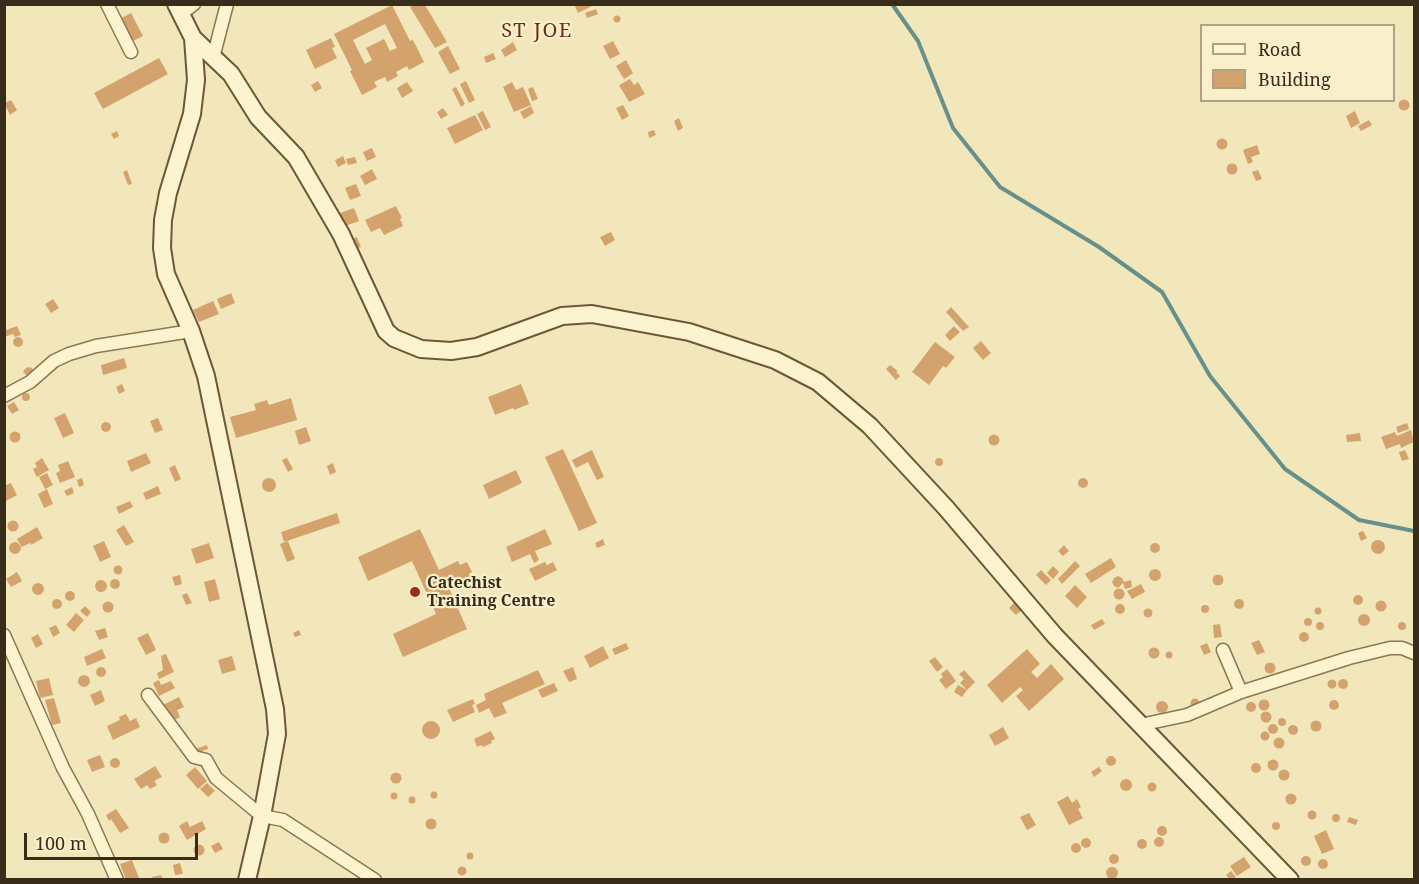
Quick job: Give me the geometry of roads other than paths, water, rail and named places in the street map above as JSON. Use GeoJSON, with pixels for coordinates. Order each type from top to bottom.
{"type":"FeatureCollection","features":[{"type":"Feature","properties":{"kind":"street"},"geometry":{"type":"LineString","coordinates":[[107,4],[131,52]]}},
{"type":"Feature","properties":{"kind":"street"},"geometry":{"type":"LineString","coordinates":[[213,58],[227,4]]}},
{"type":"Feature","properties":{"kind":"street"},"geometry":{"type":"LineString","coordinates":[[184,8],[193,38],[196,80],[192,114],[168,193],[163,220],[162,248],[166,274],[191,331],[209,387],[275,709],[277,734],[262,816],[247,879]]}},
{"type":"Feature","properties":{"kind":"street"},"geometry":{"type":"LineString","coordinates":[[193,38],[231,74],[258,117],[286,146],[304,170],[341,234],[386,331],[394,339],[422,349],[451,351],[477,347],[562,316],[592,314],[689,332],[776,360],[818,382],[870,426],[946,508],[1055,636],[1290,879]]}},
{"type":"Feature","properties":{"kind":"street"},"geometry":{"type":"LineString","coordinates":[[4,396],[30,382],[54,361],[69,354],[96,346],[191,331]]}},
{"type":"Feature","properties":{"kind":"street"},"geometry":{"type":"LineString","coordinates":[[4,635],[63,768],[88,814],[117,879]]}},
{"type":"Feature","properties":{"kind":"street"},"geometry":{"type":"LineString","coordinates":[[1140,725],[1187,715],[1241,692],[1349,658],[1390,648],[1402,648],[1414,653]]}},
{"type":"Feature","properties":{"kind":"street"},"geometry":{"type":"LineString","coordinates":[[1223,650],[1241,692]]}},
{"type":"Feature","properties":{"kind":"street"},"geometry":{"type":"LineString","coordinates":[[148,695],[194,757],[206,760],[216,778],[262,816],[283,820],[375,879]]}},
{"type":"Feature","properties":{"kind":"waterway"},"geometry":{"type":"LineString","coordinates":[[892,4],[918,41],[953,128],[1000,187],[1099,247],[1162,292],[1210,376],[1285,469],[1359,520],[1414,531]]}},
{"type":"Feature","properties":{"kind":"place","name":"Catechist Training Centre"},"geometry":{"type":"Point","coordinates":[415,592]}},
{"type":"Feature","properties":{"kind":"district","name":"ST JOE"},"geometry":{"type":"Point","coordinates":[537,31]}}]}
